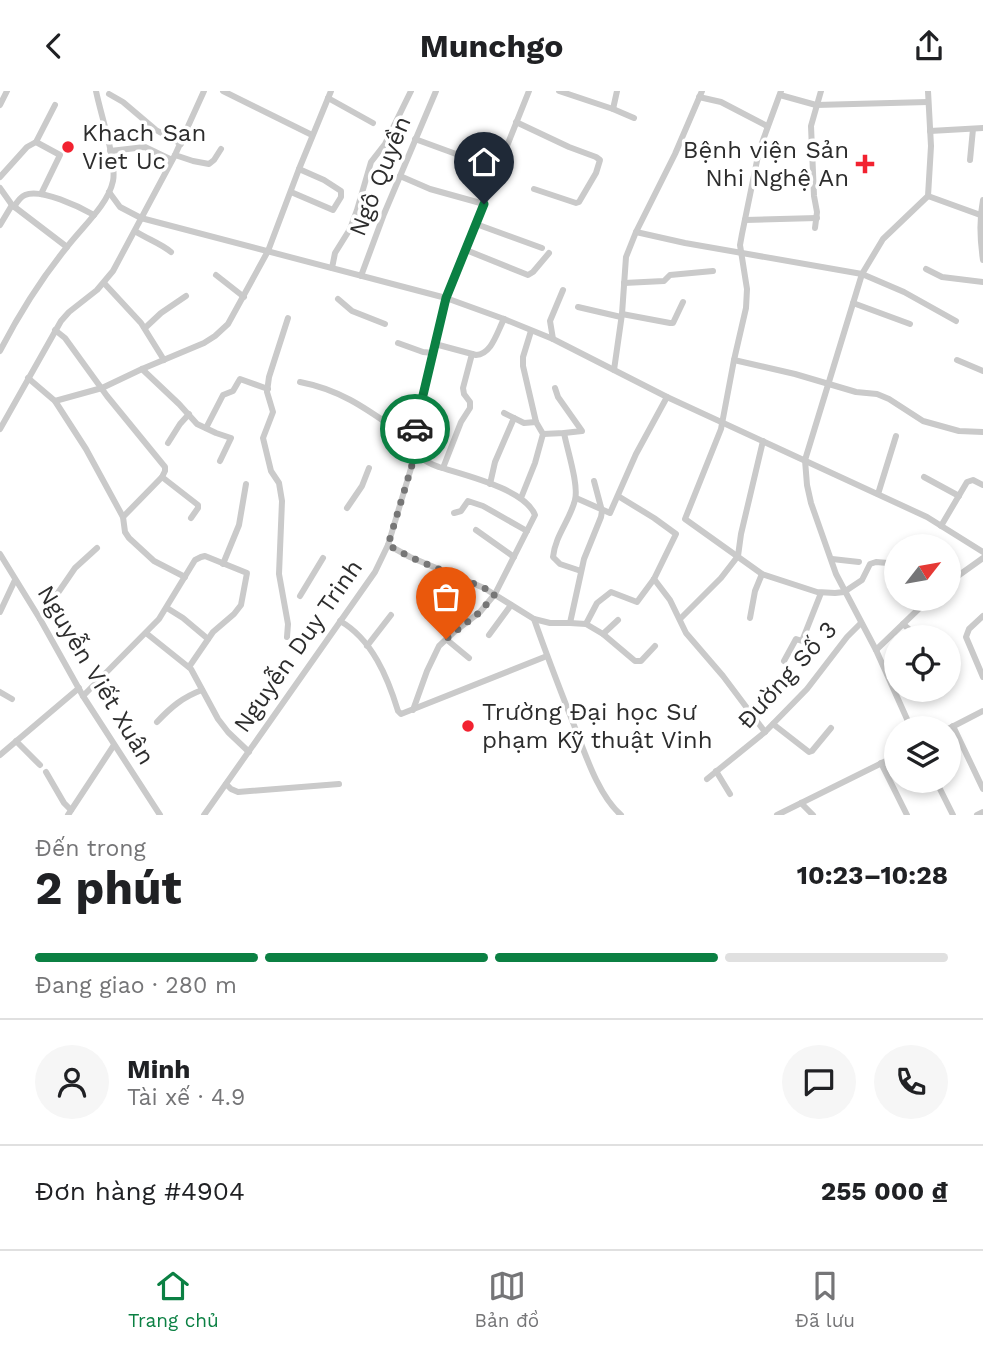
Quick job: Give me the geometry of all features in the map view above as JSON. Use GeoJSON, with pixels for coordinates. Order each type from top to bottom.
{"type":"FeatureCollection","features":[{"type":"Feature","properties":{"kind":"street"},"geometry":{"type":"LineString","coordinates":[[0,105],[7,91]]}},
{"type":"Feature","properties":{"kind":"street"},"geometry":{"type":"LineString","coordinates":[[0,351],[24,306],[94,215],[113,182],[114,172],[96,91]]}},
{"type":"Feature","properties":{"kind":"street"},"geometry":{"type":"LineString","coordinates":[[0,429],[55,330],[69,312],[104,283],[118,263],[181,144],[204,91]]}},
{"type":"Feature","properties":{"kind":"street"},"geometry":{"type":"LineString","coordinates":[[223,91],[313,135]]}},
{"type":"Feature","properties":{"kind":"street"},"geometry":{"type":"LineString","coordinates":[[332,268],[335,254],[357,211],[371,162],[385,144],[411,91]]}},
{"type":"Feature","properties":{"kind":"street","name":"Ngô Quyền"},"geometry":{"type":"LineString","coordinates":[[361,276],[436,91]]}},
{"type":"Feature","properties":{"kind":"street","name":"Nguyễn Duy Trinh"},"geometry":{"type":"LineString","coordinates":[[204,815],[375,572],[388,545],[415,455],[413,441],[446,298],[529,91]]}},
{"type":"Feature","properties":{"kind":"street"},"geometry":{"type":"LineString","coordinates":[[559,91],[634,118]]}},
{"type":"Feature","properties":{"kind":"street"},"geometry":{"type":"LineString","coordinates":[[613,109],[617,91]]}},
{"type":"Feature","properties":{"kind":"street"},"geometry":{"type":"LineString","coordinates":[[815,228],[817,218],[811,126],[821,91]]}},
{"type":"Feature","properties":{"kind":"street"},"geometry":{"type":"LineString","coordinates":[[906,716],[876,650],[845,592],[832,559],[811,503],[805,460],[862,274],[883,239],[929,196],[931,146],[928,91]]}},
{"type":"Feature","properties":{"kind":"street"},"geometry":{"type":"LineString","coordinates":[[100,109],[109,92],[156,130],[181,144]]}},
{"type":"Feature","properties":{"kind":"street"},"geometry":{"type":"LineString","coordinates":[[884,563],[870,564],[862,580],[845,592],[821,593],[762,574],[685,519],[721,429],[747,308],[740,245],[752,178],[780,93],[816,105],[928,102]]}},
{"type":"Feature","properties":{"kind":"street"},"geometry":{"type":"LineString","coordinates":[[55,401],[102,388],[215,337],[228,324],[268,251],[329,94],[373,123]]}},
{"type":"Feature","properties":{"kind":"street"},"geometry":{"type":"LineString","coordinates":[[614,370],[622,316],[626,257],[701,94],[767,126]]}},
{"type":"Feature","properties":{"kind":"street"},"geometry":{"type":"LineString","coordinates":[[0,177],[27,147],[36,142],[55,105]]}},
{"type":"Feature","properties":{"kind":"street"},"geometry":{"type":"LineString","coordinates":[[516,122],[600,160],[596,173],[579,202],[534,189]]}},
{"type":"Feature","properties":{"kind":"street"},"geometry":{"type":"LineString","coordinates":[[930,131],[983,128]]}},
{"type":"Feature","properties":{"kind":"street"},"geometry":{"type":"LineString","coordinates":[[970,160],[973,129]]}},
{"type":"Feature","properties":{"kind":"street"},"geometry":{"type":"LineString","coordinates":[[415,139],[460,156],[463,162],[461,173],[492,183]]}},
{"type":"Feature","properties":{"kind":"street"},"geometry":{"type":"LineString","coordinates":[[36,142],[60,155],[41,194]]}},
{"type":"Feature","properties":{"kind":"street"},"geometry":{"type":"LineString","coordinates":[[110,152],[145,147],[174,157],[209,164],[221,149]]}},
{"type":"Feature","properties":{"kind":"street"},"geometry":{"type":"LineString","coordinates":[[290,192],[332,210],[341,197],[341,191],[332,184],[299,169]]}},
{"type":"Feature","properties":{"kind":"street"},"geometry":{"type":"LineString","coordinates":[[400,176],[430,190],[484,204]]}},
{"type":"Feature","properties":{"kind":"street"},"geometry":{"type":"LineString","coordinates":[[0,188],[13,206],[67,247]]}},
{"type":"Feature","properties":{"kind":"street"},"geometry":{"type":"LineString","coordinates":[[109,192],[120,207],[141,218],[446,298],[504,319],[552,339],[667,397],[927,517],[983,552]]}},
{"type":"Feature","properties":{"kind":"street"},"geometry":{"type":"LineString","coordinates":[[0,225],[13,206],[25,195],[41,194],[94,215]]}},
{"type":"Feature","properties":{"kind":"street"},"geometry":{"type":"LineString","coordinates":[[929,196],[981,215]]}},
{"type":"Feature","properties":{"kind":"street"},"geometry":{"type":"LineString","coordinates":[[983,200],[980,235],[983,260]]}},
{"type":"Feature","properties":{"kind":"street"},"geometry":{"type":"LineString","coordinates":[[745,220],[817,218]]}},
{"type":"Feature","properties":{"kind":"street"},"geometry":{"type":"LineString","coordinates":[[476,224],[542,248]]}},
{"type":"Feature","properties":{"kind":"street"},"geometry":{"type":"LineString","coordinates":[[135,231],[171,252]]}},
{"type":"Feature","properties":{"kind":"street"},"geometry":{"type":"LineString","coordinates":[[636,232],[862,274],[904,292],[956,321]]}},
{"type":"Feature","properties":{"kind":"street"},"geometry":{"type":"LineString","coordinates":[[466,250],[528,275],[549,253]]}},
{"type":"Feature","properties":{"kind":"street"},"geometry":{"type":"LineString","coordinates":[[926,269],[942,277],[983,282]]}},
{"type":"Feature","properties":{"kind":"street"},"geometry":{"type":"LineString","coordinates":[[624,283],[664,281],[670,275],[713,271]]}},
{"type":"Feature","properties":{"kind":"street"},"geometry":{"type":"LineString","coordinates":[[216,275],[244,297]]}},
{"type":"Feature","properties":{"kind":"street"},"geometry":{"type":"LineString","coordinates":[[104,283],[145,328],[164,360]]}},
{"type":"Feature","properties":{"kind":"street"},"geometry":{"type":"LineString","coordinates":[[552,339],[550,321],[563,290]]}},
{"type":"Feature","properties":{"kind":"street"},"geometry":{"type":"LineString","coordinates":[[145,328],[170,305],[186,296]]}},
{"type":"Feature","properties":{"kind":"street"},"geometry":{"type":"LineString","coordinates":[[338,299],[352,311],[385,324]]}},
{"type":"Feature","properties":{"kind":"street"},"geometry":{"type":"LineString","coordinates":[[578,307],[673,323],[683,302]]}},
{"type":"Feature","properties":{"kind":"street"},"geometry":{"type":"LineString","coordinates":[[853,303],[910,324]]}},
{"type":"Feature","properties":{"kind":"street"},"geometry":{"type":"LineString","coordinates":[[287,637],[288,624],[279,574],[282,501],[279,483],[271,471],[263,438],[273,412],[267,393],[275,356],[288,318]]}},
{"type":"Feature","properties":{"kind":"street"},"geometry":{"type":"LineString","coordinates":[[435,344],[483,355],[504,319]]}},
{"type":"Feature","properties":{"kind":"street"},"geometry":{"type":"LineString","coordinates":[[55,330],[65,338],[165,471],[122,517]]}},
{"type":"Feature","properties":{"kind":"street"},"geometry":{"type":"LineString","coordinates":[[522,498],[543,434],[536,422],[523,357],[531,331]]}},
{"type":"Feature","properties":{"kind":"street"},"geometry":{"type":"LineString","coordinates":[[398,343],[433,353]]}},
{"type":"Feature","properties":{"kind":"street"},"geometry":{"type":"LineString","coordinates":[[443,468],[461,422],[470,408],[463,384],[472,354]]}},
{"type":"Feature","properties":{"kind":"street"},"geometry":{"type":"LineString","coordinates":[[734,359],[856,392],[883,396],[923,421],[959,431],[983,432]]}},
{"type":"Feature","properties":{"kind":"street"},"geometry":{"type":"LineString","coordinates":[[957,361],[983,371]]}},
{"type":"Feature","properties":{"kind":"street"},"geometry":{"type":"LineString","coordinates":[[142,369],[197,423],[231,438],[220,461]]}},
{"type":"Feature","properties":{"kind":"street"},"geometry":{"type":"LineString","coordinates":[[28,378],[55,401],[86,449],[122,517],[125,532],[154,561],[185,577]]}},
{"type":"Feature","properties":{"kind":"street"},"geometry":{"type":"LineString","coordinates":[[206,428],[222,395],[233,391],[240,379],[268,389]]}},
{"type":"Feature","properties":{"kind":"street"},"geometry":{"type":"LineString","coordinates":[[300,382],[345,396],[413,441]]}},
{"type":"Feature","properties":{"kind":"street"},"geometry":{"type":"LineString","coordinates":[[543,434],[582,431],[558,397],[555,388]]}},
{"type":"Feature","properties":{"kind":"street"},"geometry":{"type":"LineString","coordinates":[[576,498],[610,513],[636,454],[667,397]]}},
{"type":"Feature","properties":{"kind":"street"},"geometry":{"type":"LineString","coordinates":[[504,413],[524,423],[536,422]]}},
{"type":"Feature","properties":{"kind":"street"},"geometry":{"type":"LineString","coordinates":[[169,443],[189,414]]}},
{"type":"Feature","properties":{"kind":"street"},"geometry":{"type":"LineString","coordinates":[[491,484],[495,462],[513,418]]}},
{"type":"Feature","properties":{"kind":"street"},"geometry":{"type":"LineString","coordinates":[[564,433],[576,498],[553,557],[560,564],[581,571]]}},
{"type":"Feature","properties":{"kind":"street"},"geometry":{"type":"LineString","coordinates":[[878,494],[895,436]]}},
{"type":"Feature","properties":{"kind":"street"},"geometry":{"type":"LineString","coordinates":[[680,619],[721,578],[738,556],[763,441]]}},
{"type":"Feature","properties":{"kind":"street"},"geometry":{"type":"LineString","coordinates":[[413,710],[435,653],[446,639],[480,612],[495,594],[535,515],[522,498],[491,484],[437,467],[415,455]]}},
{"type":"Feature","properties":{"kind":"street"},"geometry":{"type":"LineString","coordinates":[[347,508],[362,486],[369,468]]}},
{"type":"Feature","properties":{"kind":"street"},"geometry":{"type":"LineString","coordinates":[[162,477],[197,503],[198,508],[191,519]]}},
{"type":"Feature","properties":{"kind":"street"},"geometry":{"type":"LineString","coordinates":[[924,477],[959,496]]}},
{"type":"Feature","properties":{"kind":"street"},"geometry":{"type":"LineString","coordinates":[[941,526],[969,480],[983,485]]}},
{"type":"Feature","properties":{"kind":"street"},"geometry":{"type":"LineString","coordinates":[[570,623],[587,550],[602,511],[594,481]]}},
{"type":"Feature","properties":{"kind":"street"},"geometry":{"type":"LineString","coordinates":[[223,564],[239,525],[246,484]]}},
{"type":"Feature","properties":{"kind":"street"},"geometry":{"type":"LineString","coordinates":[[586,624],[597,603],[611,592],[636,602],[654,579],[676,534],[618,496]]}},
{"type":"Feature","properties":{"kind":"street"},"geometry":{"type":"LineString","coordinates":[[454,513],[461,511],[468,501],[483,506],[527,530]]}},
{"type":"Feature","properties":{"kind":"street"},"geometry":{"type":"LineString","coordinates":[[476,530],[514,557]]}},
{"type":"Feature","properties":{"kind":"street"},"geometry":{"type":"LineString","coordinates":[[388,545],[484,588],[534,619],[550,623],[586,624],[603,634],[635,661],[641,661],[655,646]]}},
{"type":"Feature","properties":{"kind":"street"},"geometry":{"type":"LineString","coordinates":[[40,619],[75,568],[97,548]]}},
{"type":"Feature","properties":{"kind":"street","name":"Nguyễn Viết Xuân"},"geometry":{"type":"LineString","coordinates":[[0,554],[83,697],[160,815]]}},
{"type":"Feature","properties":{"kind":"street"},"geometry":{"type":"LineString","coordinates":[[83,697],[159,619],[195,560],[205,556],[247,573],[243,602],[208,639],[188,667]]}},
{"type":"Feature","properties":{"kind":"street"},"geometry":{"type":"LineString","coordinates":[[300,596],[323,558]]}},
{"type":"Feature","properties":{"kind":"street"},"geometry":{"type":"LineString","coordinates":[[961,574],[983,558]]}},
{"type":"Feature","properties":{"kind":"street"},"geometry":{"type":"LineString","coordinates":[[832,559],[859,562]]}},
{"type":"Feature","properties":{"kind":"street"},"geometry":{"type":"LineString","coordinates":[[750,618],[755,591],[762,574]]}},
{"type":"Feature","properties":{"kind":"street"},"geometry":{"type":"LineString","coordinates":[[654,579],[670,600],[687,633],[765,732]]}},
{"type":"Feature","properties":{"kind":"street"},"geometry":{"type":"LineString","coordinates":[[1,609],[15,580]]}},
{"type":"Feature","properties":{"kind":"street"},"geometry":{"type":"LineString","coordinates":[[784,661],[796,639],[802,642],[821,593]]}},
{"type":"Feature","properties":{"kind":"street"},"geometry":{"type":"LineString","coordinates":[[489,635],[511,605]]}},
{"type":"Feature","properties":{"kind":"street"},"geometry":{"type":"LineString","coordinates":[[167,608],[208,639]]}},
{"type":"Feature","properties":{"kind":"street"},"geometry":{"type":"LineString","coordinates":[[876,650],[917,611]]}},
{"type":"Feature","properties":{"kind":"street"},"geometry":{"type":"LineString","coordinates":[[367,646],[391,615]]}},
{"type":"Feature","properties":{"kind":"street"},"geometry":{"type":"LineString","coordinates":[[983,616],[969,629],[966,636],[983,677]]}},
{"type":"Feature","properties":{"kind":"street"},"geometry":{"type":"LineString","coordinates":[[534,619],[603,793],[621,815]]}},
{"type":"Feature","properties":{"kind":"street"},"geometry":{"type":"LineString","coordinates":[[603,634],[618,620]]}},
{"type":"Feature","properties":{"kind":"street"},"geometry":{"type":"LineString","coordinates":[[341,621],[354,630],[382,669],[401,714],[547,656]]}},
{"type":"Feature","properties":{"kind":"street","name":"Đường Số 3"},"geometry":{"type":"LineString","coordinates":[[707,779],[773,724],[861,623]]}},
{"type":"Feature","properties":{"kind":"street"},"geometry":{"type":"LineString","coordinates":[[146,633],[194,672],[222,726],[249,752]]}},
{"type":"Feature","properties":{"kind":"street"},"geometry":{"type":"LineString","coordinates":[[446,639],[469,658]]}},
{"type":"Feature","properties":{"kind":"street"},"geometry":{"type":"LineString","coordinates":[[1,753],[79,688]]}},
{"type":"Feature","properties":{"kind":"street"},"geometry":{"type":"LineString","coordinates":[[158,722],[186,696],[202,690]]}},
{"type":"Feature","properties":{"kind":"street"},"geometry":{"type":"LineString","coordinates":[[0,692],[12,699]]}},
{"type":"Feature","properties":{"kind":"street"},"geometry":{"type":"LineString","coordinates":[[961,722],[983,711]]}},
{"type":"Feature","properties":{"kind":"street"},"geometry":{"type":"LineString","coordinates":[[773,724],[809,752],[831,728]]}},
{"type":"Feature","properties":{"kind":"street"},"geometry":{"type":"LineString","coordinates":[[16,741],[40,765]]}},
{"type":"Feature","properties":{"kind":"street"},"geometry":{"type":"LineString","coordinates":[[46,772],[70,812],[114,745]]}},
{"type":"Feature","properties":{"kind":"street"},"geometry":{"type":"LineString","coordinates":[[961,746],[983,789]]}},
{"type":"Feature","properties":{"kind":"street"},"geometry":{"type":"LineString","coordinates":[[777,815],[884,762]]}},
{"type":"Feature","properties":{"kind":"street"},"geometry":{"type":"LineString","coordinates":[[881,763],[907,815]]}},
{"type":"Feature","properties":{"kind":"street"},"geometry":{"type":"LineString","coordinates":[[716,771],[730,794]]}},
{"type":"Feature","properties":{"kind":"street"},"geometry":{"type":"LineString","coordinates":[[226,784],[238,792],[337,785]]}},
{"type":"Feature","properties":{"kind":"street"},"geometry":{"type":"LineString","coordinates":[[942,793],[953,815]]}},
{"type":"Feature","properties":{"kind":"street"},"geometry":{"type":"LineString","coordinates":[[801,803],[813,815]]}},
{"type":"Feature","properties":{"kind":"street"},"geometry":{"type":"LineString","coordinates":[[977,815],[983,812]]}},
{"type":"Feature","properties":{"kind":"way so far"},"geometry":{"type":"LineString","coordinates":[[415,429],[415,455],[388,545],[495,594],[480,612],[446,639]]}},
{"type":"Feature","properties":{"kind":"place","name":"Khach San Viet Uc"},"geometry":{"type":"Point","coordinates":[68,147]}},
{"type":"Feature","properties":{"kind":"place","name":"Bệnh viện Sản Nhi Nghệ An"},"geometry":{"type":"Point","coordinates":[865,164]}},
{"type":"Feature","properties":{"kind":"place","name":"Trường Đại học Sư phạm Kỹ thuật Vinh"},"geometry":{"type":"Point","coordinates":[468,726]}},
{"type":"Feature","properties":{"kind":"route"},"geometry":{"type":"LineString","coordinates":[[415,429],[446,298],[484,204]]}}]}
